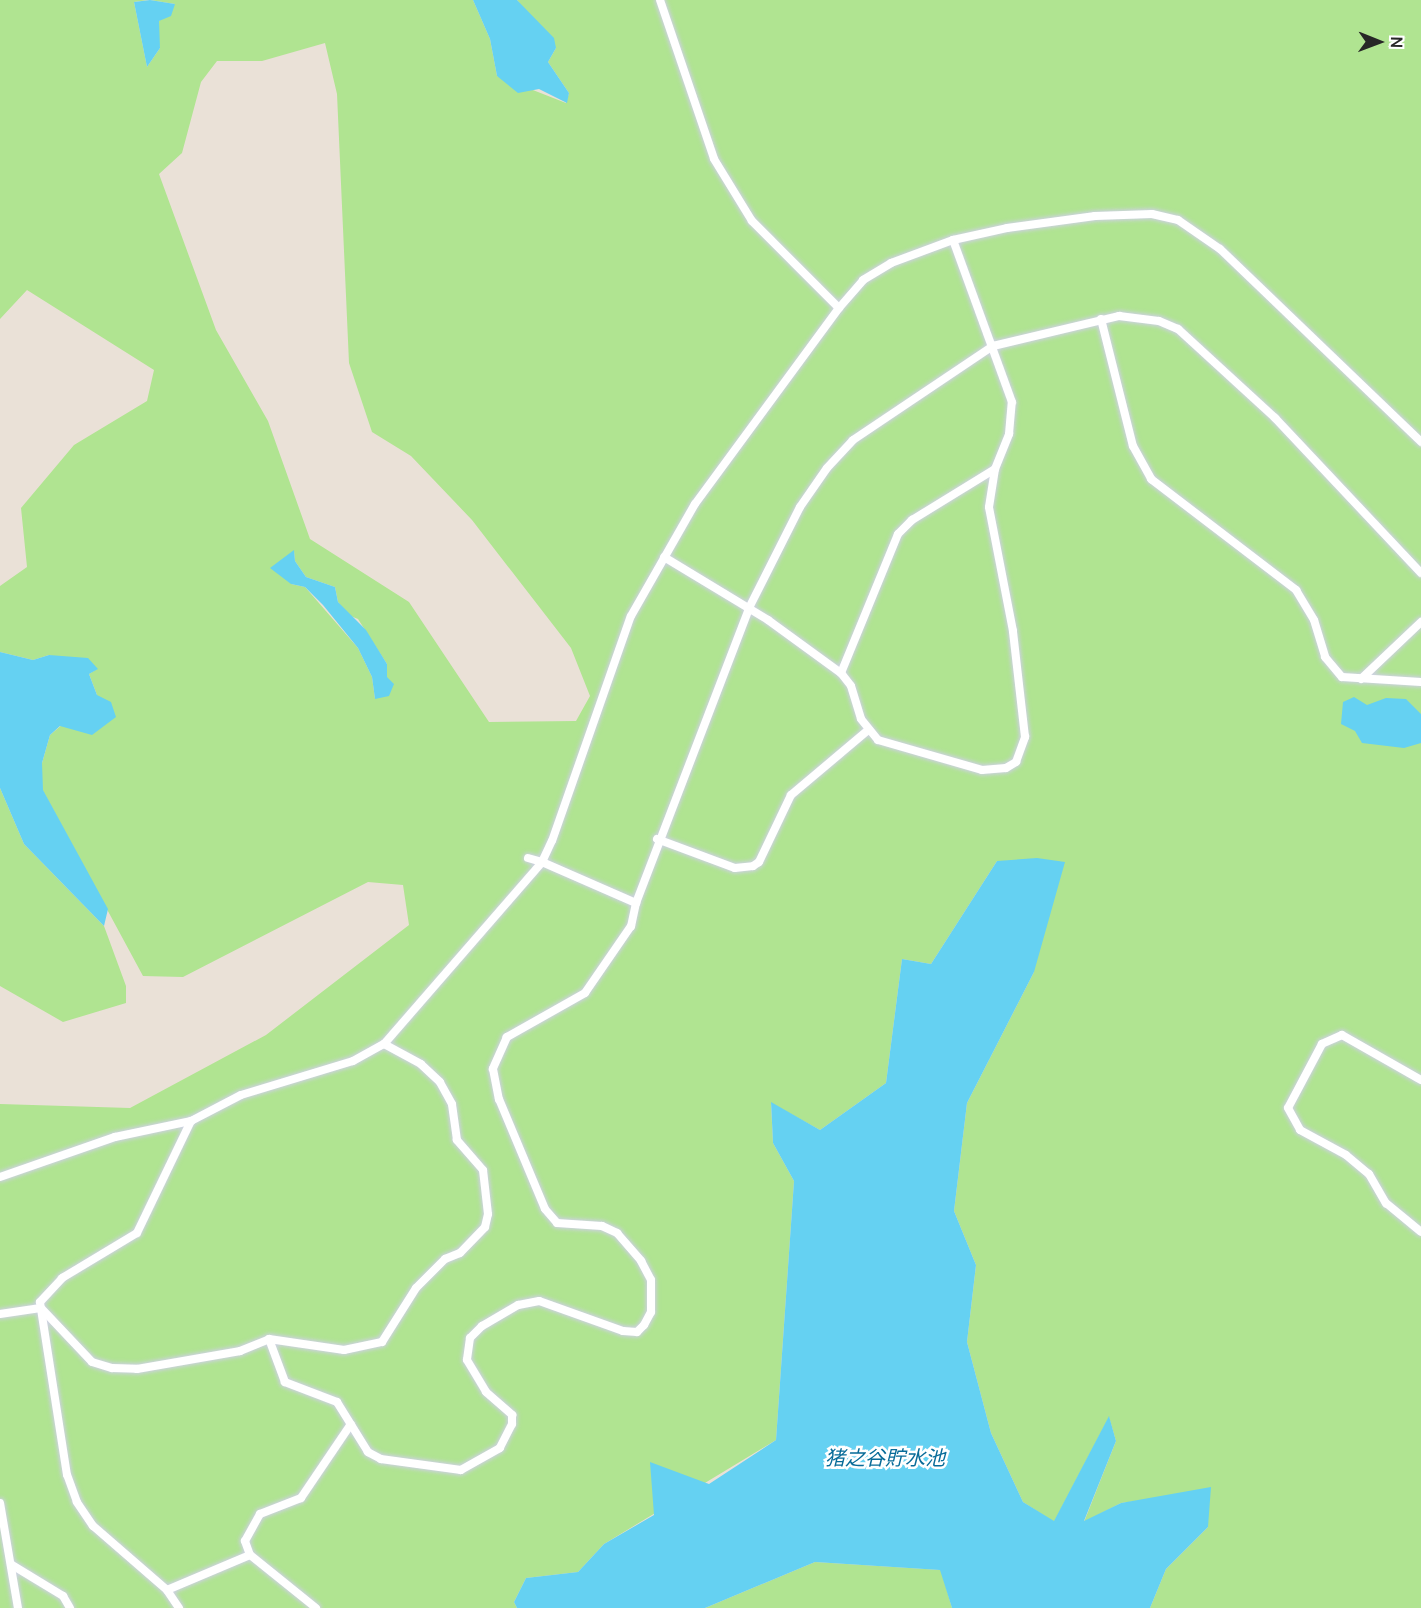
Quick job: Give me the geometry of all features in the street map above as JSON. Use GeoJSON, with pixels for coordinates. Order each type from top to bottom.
{"type":"FeatureCollection","features":[{"type":"Feature","properties":{"kind":"street"},"geometry":{"type":"LineString","coordinates":[[660,0],[714,159],[752,221],[838,308]]}},
{"type":"Feature","properties":{"kind":"street"},"geometry":{"type":"LineString","coordinates":[[0,1177],[115,1137],[191,1121],[241,1095],[353,1061],[384,1044],[542,862],[631,616],[664,557],[695,504],[838,308],[863,280],[891,263],[953,240],[1095,216],[1152,214],[1178,220],[1220,249],[1421,442]]}},
{"type":"Feature","properties":{"kind":"street"},"geometry":{"type":"LineString","coordinates":[[664,557],[749,608],[841,673],[867,731],[891,745],[982,770],[1006,768],[1023,751],[1025,737],[1013,631],[989,507],[995,469],[1009,434],[1012,402],[953,240]]}},
{"type":"Feature","properties":{"kind":"street"},"geometry":{"type":"LineString","coordinates":[[270,1339],[285,1382],[337,1402],[368,1452],[381,1459],[461,1470],[500,1448],[512,1424],[512,1416],[486,1392],[467,1360],[470,1338],[482,1326],[518,1305],[540,1301],[623,1331],[637,1332],[644,1325],[651,1312],[651,1280],[641,1261],[617,1233],[602,1226],[557,1223],[545,1209],[499,1099],[493,1069],[507,1037],[585,993],[631,926],[657,839],[749,608],[800,507],[826,468],[853,440],[993,346],[1101,319],[1137,316],[1178,329],[1275,418],[1421,573]]}},
{"type":"Feature","properties":{"kind":"street"},"geometry":{"type":"LineString","coordinates":[[1101,319],[1133,446],[1151,479],[1296,590],[1307,605],[1332,668],[1342,677],[1421,682]]}},
{"type":"Feature","properties":{"kind":"street"},"geometry":{"type":"LineString","coordinates":[[841,673],[898,534],[912,520],[995,469]]}},
{"type":"Feature","properties":{"kind":"street"},"geometry":{"type":"LineString","coordinates":[[1361,679],[1421,622]]}},
{"type":"Feature","properties":{"kind":"street"},"geometry":{"type":"LineString","coordinates":[[657,839],[735,868],[753,866],[759,862],[791,795],[867,731]]}},
{"type":"Feature","properties":{"kind":"street"},"geometry":{"type":"LineString","coordinates":[[528,858],[636,903]]}},
{"type":"Feature","properties":{"kind":"street"},"geometry":{"type":"LineString","coordinates":[[1421,1080],[1342,1035],[1322,1044],[1288,1107],[1300,1130],[1347,1155],[1369,1174],[1386,1203],[1421,1232]]}},
{"type":"Feature","properties":{"kind":"street"},"geometry":{"type":"LineString","coordinates":[[41,1308],[92,1362],[112,1368],[136,1369],[240,1351],[270,1339],[344,1350],[382,1342],[416,1288],[484,1227],[488,1214],[483,1170],[457,1140],[452,1104],[440,1082],[421,1064],[384,1044]]}},
{"type":"Feature","properties":{"kind":"street"},"geometry":{"type":"LineString","coordinates":[[179,1608],[167,1590],[93,1526],[77,1502],[67,1475],[41,1308],[42,1296],[62,1278],[137,1233],[191,1121]]}},
{"type":"Feature","properties":{"kind":"street"},"geometry":{"type":"LineString","coordinates":[[0,1314],[41,1308]]}},
{"type":"Feature","properties":{"kind":"street"},"geometry":{"type":"LineString","coordinates":[[316,1608],[250,1555],[245,1540],[253,1520],[301,1498],[351,1424]]}},
{"type":"Feature","properties":{"kind":"street"},"geometry":{"type":"LineString","coordinates":[[0,1503],[18,1608]]}},
{"type":"Feature","properties":{"kind":"street"},"geometry":{"type":"LineString","coordinates":[[167,1590],[250,1555]]}},
{"type":"Feature","properties":{"kind":"street"},"geometry":{"type":"LineString","coordinates":[[12,1565],[63,1596],[70,1608]]}},
{"type":"Feature","properties":{"kind":"green space"},"geometry":{"type":"Polygon","coordinates":[[[0,0],[148,0],[134,2],[147,67],[160,48],[156,33],[159,21],[175,4],[150,0],[473,0],[490,39],[497,76],[566,103],[569,93],[548,62],[556,48],[517,0],[1421,0],[1421,1608],[1150,1608],[1166,1569],[1208,1527],[1144,1500],[1121,1503],[1084,1522],[1116,1441],[1109,1417],[1054,1522],[1023,1502],[991,1433],[967,1342],[976,1265],[954,1211],[967,1103],[1034,972],[997,861],[931,964],[902,959],[886,1083],[820,1130],[771,1103],[773,1143],[794,1181],[776,1440],[604,1544],[578,1572],[526,1578],[514,1602],[517,1608],[0,1608],[0,1104],[130,1108],[266,1035],[409,925],[403,885],[368,882],[183,977],[143,976],[42,789],[42,763],[50,735],[97,695],[89,674],[97,669],[49,655],[33,660],[0,652],[0,586],[27,567],[21,508],[74,445],[147,401],[154,370],[27,290],[0,319],[0,0]],[[325,43],[262,61],[217,61],[201,82],[182,153],[159,174],[216,330],[268,421],[310,539],[409,602],[489,722],[576,721],[590,696],[571,648],[472,520],[411,456],[372,432],[349,363],[337,94],[325,43]],[[294,551],[291,584],[305,587],[358,648],[372,677],[375,699],[387,677],[387,664],[358,619],[348,615],[338,602],[335,587],[306,577],[295,561],[294,551]]]}},
{"type":"Feature","properties":{"kind":"green space"},"geometry":{"type":"Polygon","coordinates":[[[0,788],[24,844],[104,926],[126,986],[126,1003],[63,1022],[0,986],[0,788]]]}},
{"type":"Feature","properties":{"kind":"green space"},"geometry":{"type":"Polygon","coordinates":[[[815,1562],[941,1570],[952,1608],[705,1608],[815,1562]]]}},
{"type":"Feature","properties":{"kind":"water"},"geometry":{"type":"Polygon","coordinates":[[[150,0],[175,4],[171,16],[159,21],[160,48],[147,67],[134,2],[150,0]]]}},
{"type":"Feature","properties":{"kind":"water"},"geometry":{"type":"Polygon","coordinates":[[[473,0],[517,0],[554,38],[556,48],[548,62],[569,93],[567,103],[539,89],[518,93],[497,76],[490,39],[473,0]]]}},
{"type":"Feature","properties":{"kind":"water"},"geometry":{"type":"Polygon","coordinates":[[[294,550],[295,561],[306,577],[335,587],[338,602],[366,630],[387,664],[387,677],[394,684],[389,696],[375,699],[372,677],[358,648],[323,605],[305,587],[291,584],[270,568],[294,550]]]}},
{"type":"Feature","properties":{"kind":"water"},"geometry":{"type":"Polygon","coordinates":[[[0,652],[33,660],[49,655],[88,658],[98,669],[89,674],[97,695],[111,702],[116,717],[92,735],[60,726],[50,735],[42,763],[43,790],[108,909],[104,926],[24,844],[0,788],[0,652]]]}},
{"type":"Feature","properties":{"kind":"water"},"geometry":{"type":"Polygon","coordinates":[[[1354,697],[1367,705],[1386,698],[1406,699],[1421,714],[1421,743],[1404,748],[1362,743],[1355,731],[1341,724],[1343,702],[1354,697]]]}},
{"type":"Feature","properties":{"kind":"water","name":"猪之谷貯水池"},"geometry":{"type":"Polygon","coordinates":[[[1037,858],[1065,862],[1034,972],[967,1103],[954,1211],[976,1265],[967,1342],[991,1433],[1023,1502],[1054,1521],[1109,1416],[1116,1441],[1084,1521],[1121,1503],[1211,1487],[1208,1527],[1166,1569],[1150,1608],[952,1608],[940,1570],[815,1562],[705,1608],[517,1608],[514,1602],[526,1578],[578,1572],[604,1544],[654,1515],[650,1462],[709,1484],[776,1440],[794,1181],[773,1143],[771,1102],[820,1130],[886,1083],[902,959],[931,964],[997,861],[1037,858]]]}}]}
